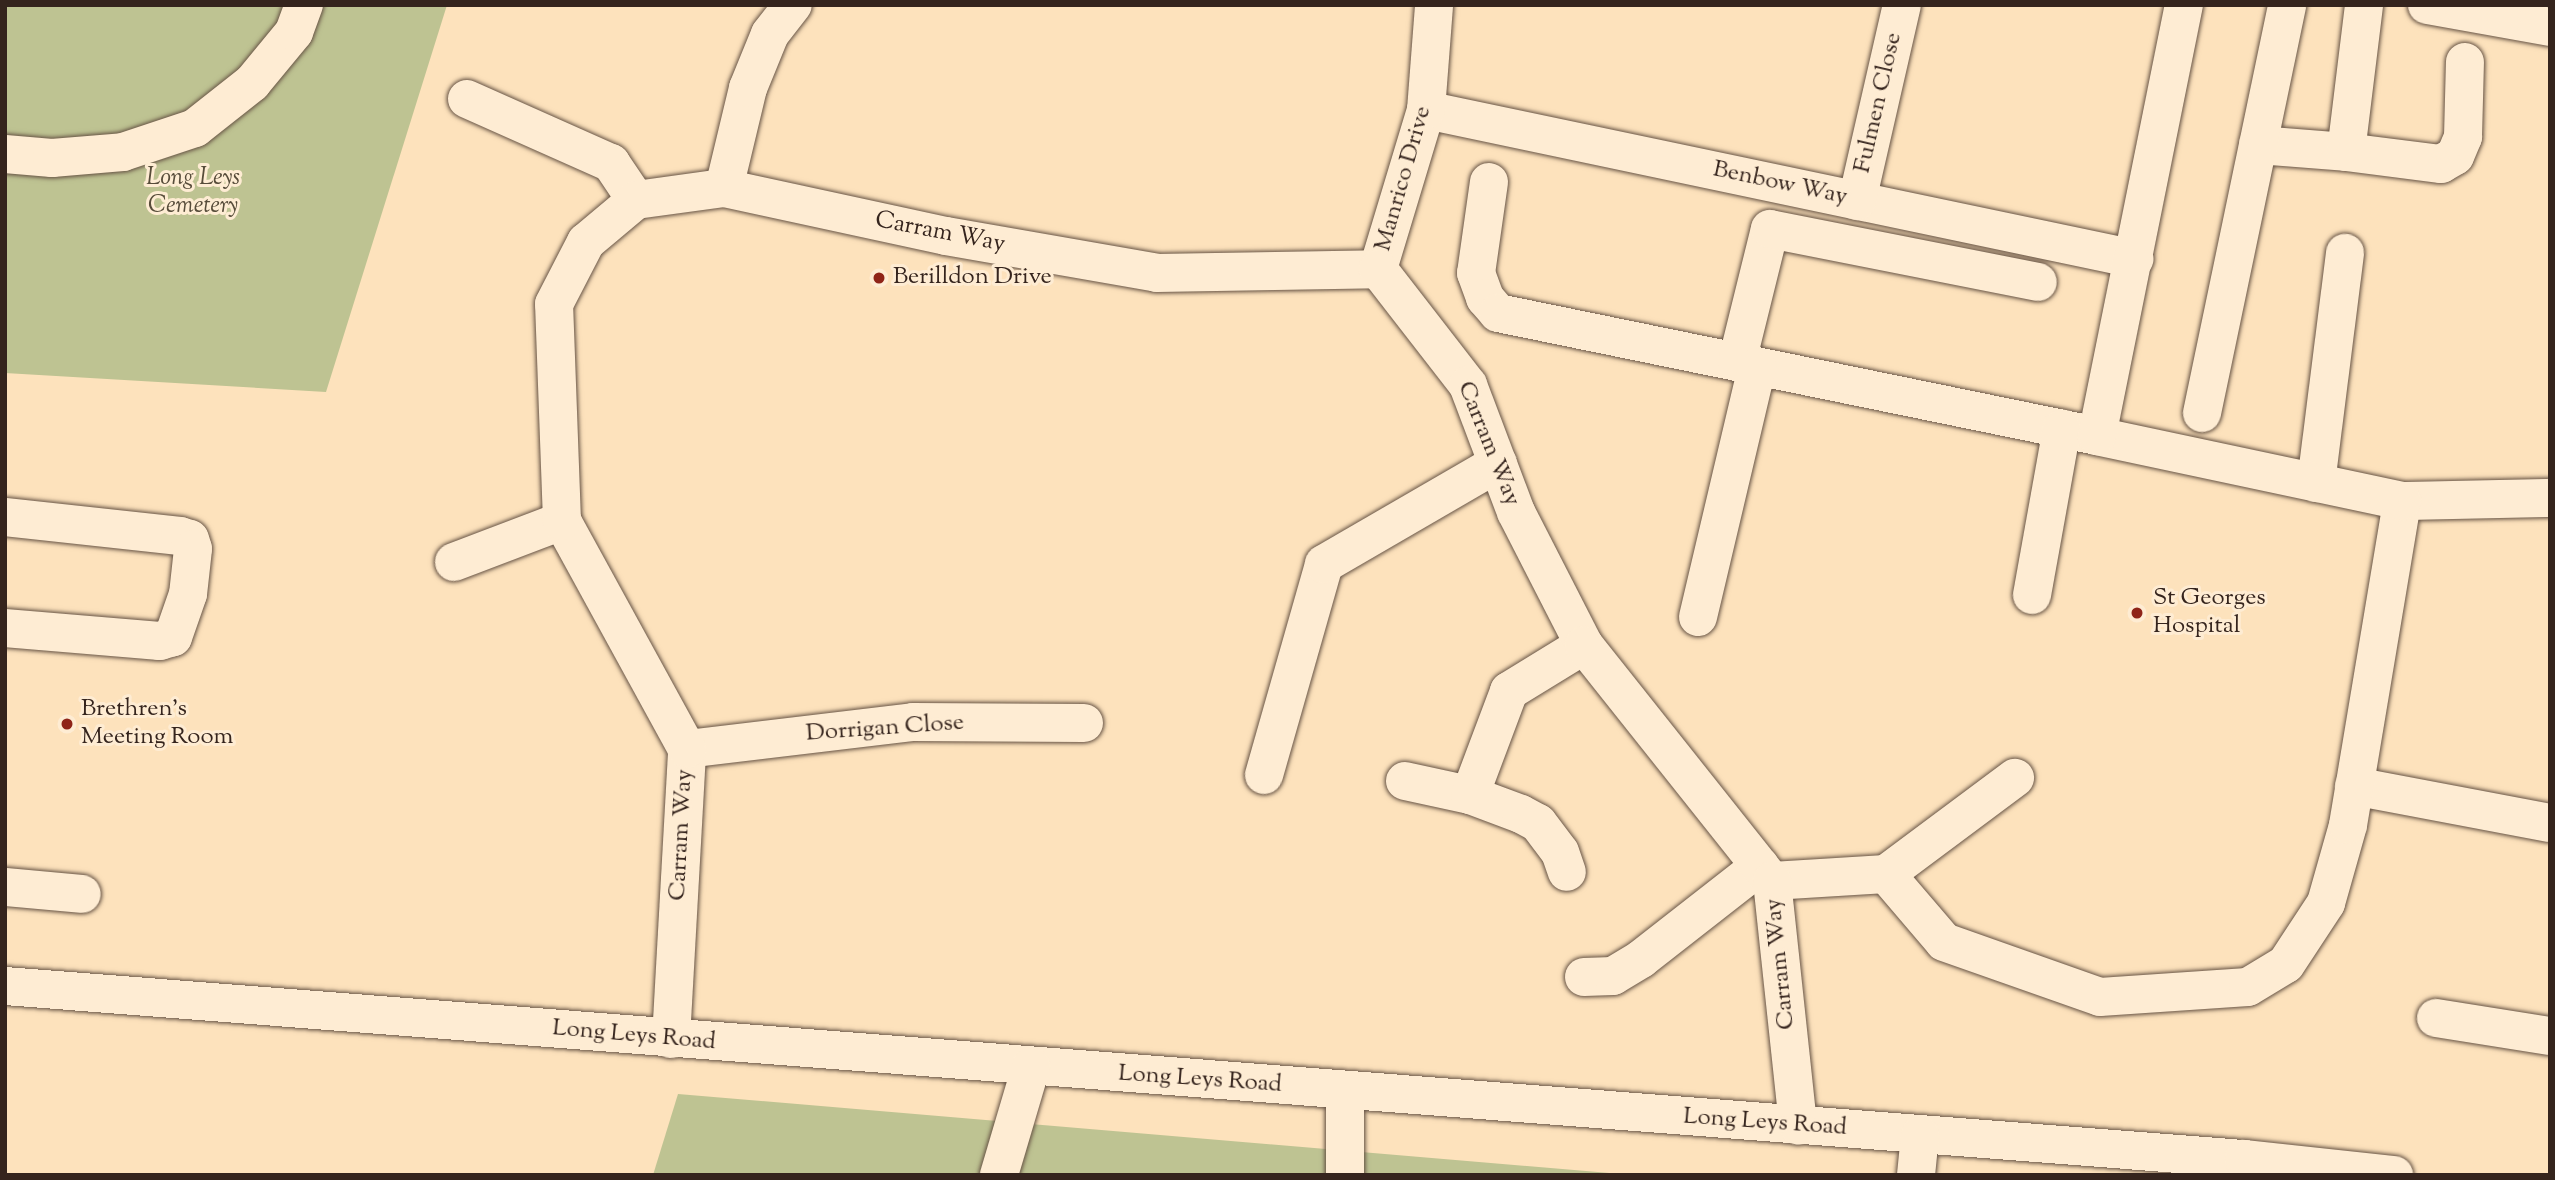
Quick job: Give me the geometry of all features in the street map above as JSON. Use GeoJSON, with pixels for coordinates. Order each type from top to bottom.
{"type":"FeatureCollection","features":[{"type":"Feature","properties":{"kind":"street"},"geometry":{"type":"LineString","coordinates":[[5,154],[52,158],[124,152],[195,128],[251,83],[294,33],[304,5]]}},
{"type":"Feature","properties":{"kind":"street"},"geometry":{"type":"LineString","coordinates":[[724,188],[748,88],[770,34],[793,5]]}},
{"type":"Feature","properties":{"kind":"street","name":"Manrico Drive"},"geometry":{"type":"LineString","coordinates":[[1378,269],[1426,110],[1434,5]]}},
{"type":"Feature","properties":{"kind":"street","name":"Fulmen Close"},"geometry":{"type":"LineString","coordinates":[[1857,201],[1902,5]]}},
{"type":"Feature","properties":{"kind":"street"},"geometry":{"type":"LineString","coordinates":[[2032,595],[2079,432],[2135,259],[2183,5]]}},
{"type":"Feature","properties":{"kind":"street"},"geometry":{"type":"LineString","coordinates":[[2202,413],[2287,5]]}},
{"type":"Feature","properties":{"kind":"street"},"geometry":{"type":"LineString","coordinates":[[2346,152],[2364,5]]}},
{"type":"Feature","properties":{"kind":"street"},"geometry":{"type":"LineString","coordinates":[[2427,5],[2550,27]]}},
{"type":"Feature","properties":{"kind":"street"},"geometry":{"type":"LineString","coordinates":[[2258,145],[2346,152],[2441,164],[2455,156],[2463,137],[2465,62]]}},
{"type":"Feature","properties":{"kind":"street"},"geometry":{"type":"LineString","coordinates":[[467,99],[611,163],[636,200]]}},
{"type":"Feature","properties":{"kind":"street","name":"Benbow Way"},"geometry":{"type":"LineString","coordinates":[[1426,110],[2135,259]]}},
{"type":"Feature","properties":{"kind":"street"},"geometry":{"type":"LineString","coordinates":[[1489,182],[1476,273],[1485,298],[1498,313],[2402,501],[2550,498]]}},
{"type":"Feature","properties":{"kind":"street","name":"Carram Way"},"geometry":{"type":"LineString","coordinates":[[671,1039],[687,749],[562,521],[554,304],[586,243],[636,200],[724,188],[946,236],[1157,273],[1378,269],[1468,384],[1516,512],[1584,645],[1766,874],[1798,1126]]}},
{"type":"Feature","properties":{"kind":"street"},"geometry":{"type":"LineString","coordinates":[[1698,617],[1770,229],[2038,282]]}},
{"type":"Feature","properties":{"kind":"street"},"geometry":{"type":"LineString","coordinates":[[2316,483],[2345,253]]}},
{"type":"Feature","properties":{"kind":"street"},"geometry":{"type":"LineString","coordinates":[[1264,775],[1324,564],[1497,463]]}},
{"type":"Feature","properties":{"kind":"street"},"geometry":{"type":"LineString","coordinates":[[1886,874],[1944,942],[1986,953],[2073,990],[2100,997],[2248,987],[2286,964],[2326,903],[2354,786],[2402,501]]}},
{"type":"Feature","properties":{"kind":"street"},"geometry":{"type":"LineString","coordinates":[[5,517],[180,536],[190,539],[193,549],[188,594],[173,637],[160,641],[5,628]]}},
{"type":"Feature","properties":{"kind":"street"},"geometry":{"type":"LineString","coordinates":[[454,562],[562,521]]}},
{"type":"Feature","properties":{"kind":"street"},"geometry":{"type":"LineString","coordinates":[[1470,795],[1509,691],[1584,645]]}},
{"type":"Feature","properties":{"kind":"street","name":"Dorrigan Close"},"geometry":{"type":"LineString","coordinates":[[687,749],[913,722],[1084,723]]}},
{"type":"Feature","properties":{"kind":"street"},"geometry":{"type":"LineString","coordinates":[[1584,976],[1614,976],[1766,874],[1886,874],[2015,778]]}},
{"type":"Feature","properties":{"kind":"street"},"geometry":{"type":"LineString","coordinates":[[1405,781],[1470,795],[1538,823],[1560,852],[1567,872]]}},
{"type":"Feature","properties":{"kind":"street"},"geometry":{"type":"LineString","coordinates":[[2354,786],[2550,823]]}},
{"type":"Feature","properties":{"kind":"street"},"geometry":{"type":"LineString","coordinates":[[5,887],[82,894]]}},
{"type":"Feature","properties":{"kind":"street","name":"Long Leys Road"},"geometry":{"type":"LineString","coordinates":[[5,986],[1920,1135],[2270,1168],[2394,1175]]}},
{"type":"Feature","properties":{"kind":"street"},"geometry":{"type":"LineString","coordinates":[[2436,1017],[2550,1036]]}},
{"type":"Feature","properties":{"kind":"street"},"geometry":{"type":"LineString","coordinates":[[999,1175],[1031,1067]]}},
{"type":"Feature","properties":{"kind":"street"},"geometry":{"type":"LineString","coordinates":[[1345,1091],[1345,1175]]}},
{"type":"Feature","properties":{"kind":"street"},"geometry":{"type":"LineString","coordinates":[[1916,1175],[1920,1135]]}},
{"type":"Feature","properties":{"kind":"green space","name":"Long Leys Cemetery"},"geometry":{"type":"Polygon","coordinates":[[[5,5],[447,5],[326,392],[5,373],[5,5]]]}},
{"type":"Feature","properties":{"kind":"green space"},"geometry":{"type":"Polygon","coordinates":[[[678,1094],[1633,1175],[653,1175],[678,1094]]]}},
{"type":"Feature","properties":{"kind":"place","name":"Berilldon Drive"},"geometry":{"type":"Point","coordinates":[879,278]}},
{"type":"Feature","properties":{"kind":"place","name":"St Georges Hospital"},"geometry":{"type":"Point","coordinates":[2137,613]}},
{"type":"Feature","properties":{"kind":"place","name":"Brethren's Meeting Room"},"geometry":{"type":"Point","coordinates":[67,724]}}]}
